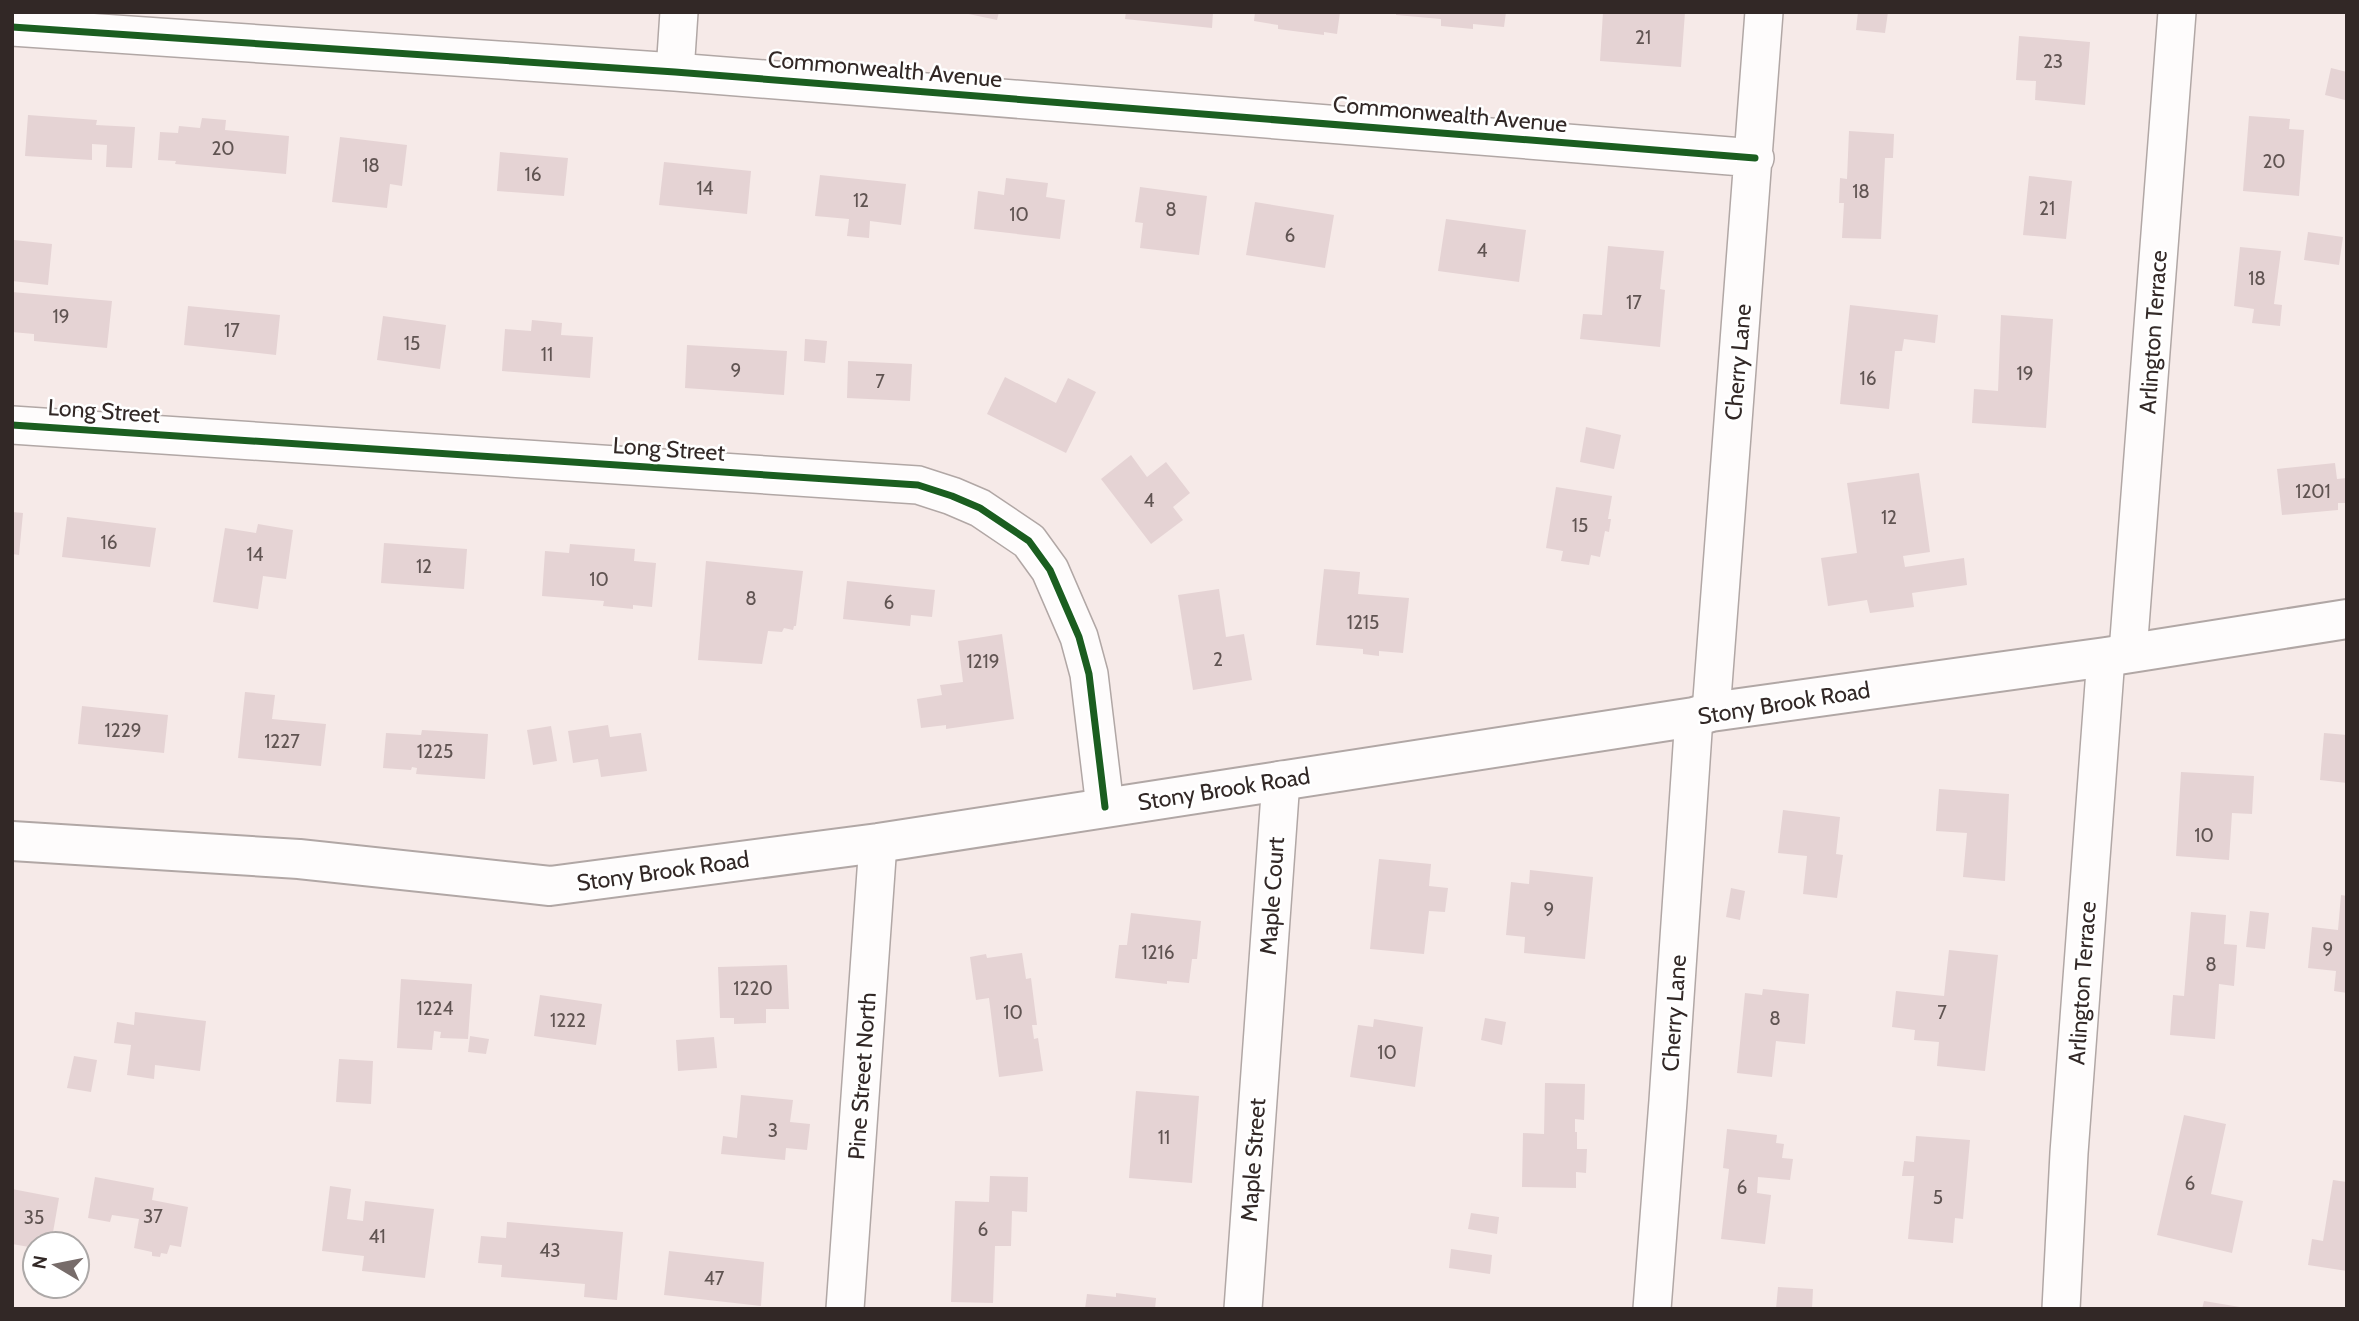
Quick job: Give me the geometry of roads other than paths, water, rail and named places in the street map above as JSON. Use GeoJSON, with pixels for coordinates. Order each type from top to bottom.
{"type":"FeatureCollection","features":[{"type":"Feature","properties":{"kind":"main road","name":"Stony Brook Road"},"geometry":{"type":"LineString","coordinates":[[12,841],[299,859],[550,886],[878,842],[1702,714],[2347,619]]}},
{"type":"Feature","properties":{"kind":"street"},"geometry":{"type":"LineString","coordinates":[[675,72],[679,12]]}},
{"type":"Feature","properties":{"kind":"street","name":"Cherry Lane"},"geometry":{"type":"LineString","coordinates":[[1652,1309],[1702,714],[1755,158],[1764,12]]}},
{"type":"Feature","properties":{"kind":"street","name":"Arlington Terrace"},"geometry":{"type":"LineString","coordinates":[[2061,1309],[2070,1139],[2177,12]]}},
{"type":"Feature","properties":{"kind":"street","name":"Commonwealth Avenue"},"geometry":{"type":"LineString","coordinates":[[12,27],[675,72],[1755,158]]}},
{"type":"Feature","properties":{"kind":"street","name":"Long Street"},"geometry":{"type":"LineString","coordinates":[[12,425],[918,485],[952,496],[980,508],[1029,541],[1050,570],[1079,637],[1089,674],[1105,807]]}},
{"type":"Feature","properties":{"kind":"street","name":"Maple Court"},"geometry":{"type":"LineString","coordinates":[[1264,1012],[1281,780]]}},
{"type":"Feature","properties":{"kind":"street","name":"Pine Street North"},"geometry":{"type":"LineString","coordinates":[[845,1309],[878,842]]}},
{"type":"Feature","properties":{"kind":"street","name":"Maple Street"},"geometry":{"type":"LineString","coordinates":[[1243,1309],[1264,1012]]}}]}
